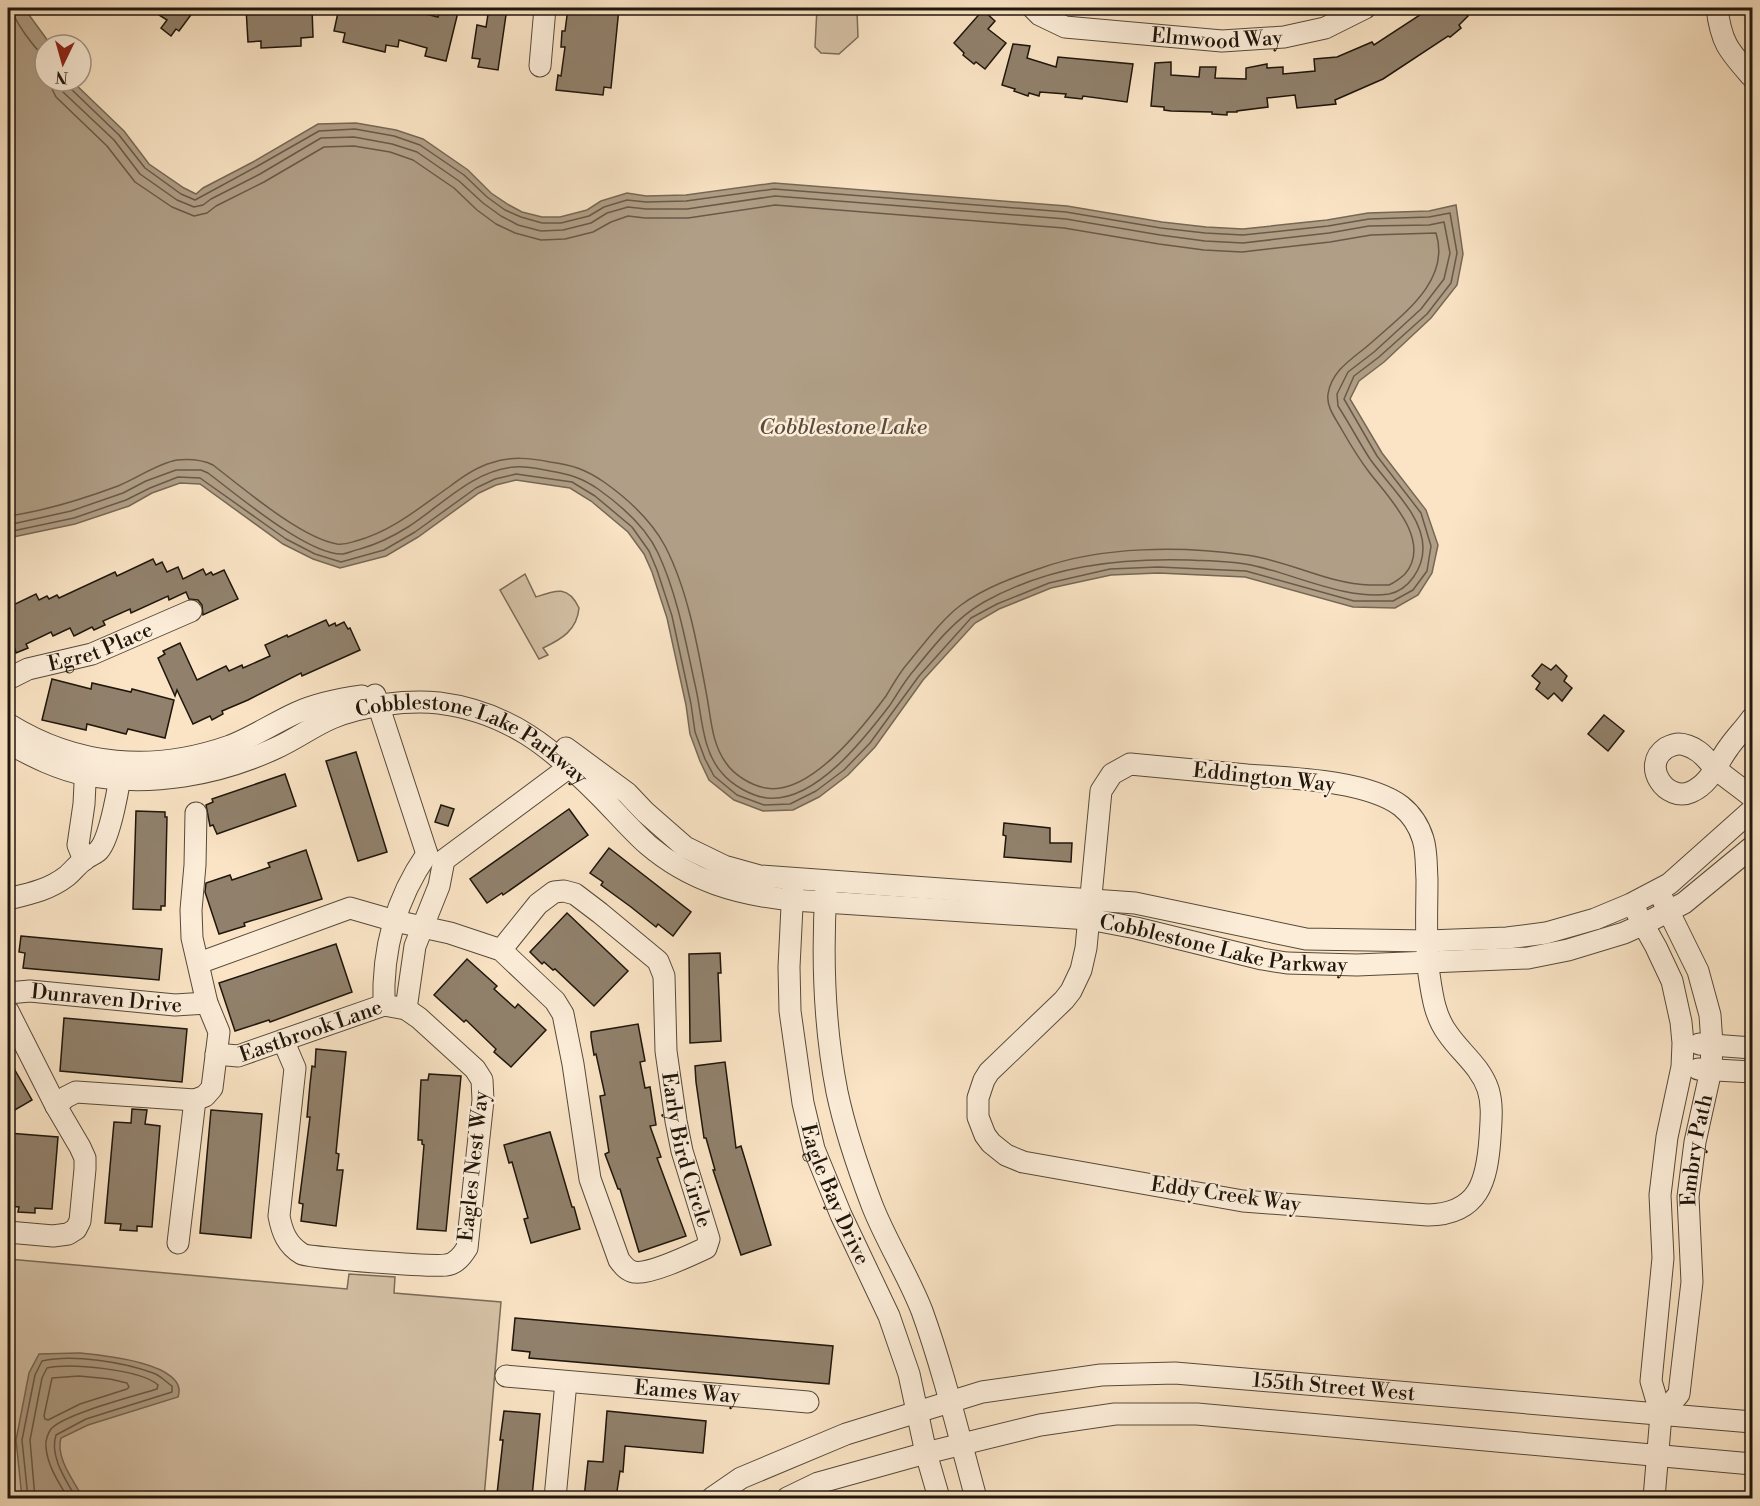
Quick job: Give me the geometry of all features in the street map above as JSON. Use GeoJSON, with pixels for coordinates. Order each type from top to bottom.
{"type":"FeatureCollection","features":[{"type":"Feature","properties":{"kind":"street"},"geometry":{"type":"LineString","coordinates":[[540,66],[545,8]]}},
{"type":"Feature","properties":{"kind":"street","name":"Elmwood Way"},"geometry":{"type":"LineString","coordinates":[[1033,8],[1040,15],[1065,27],[1222,41],[1284,37],[1325,28],[1365,8]]}},
{"type":"Feature","properties":{"kind":"street"},"geometry":{"type":"LineString","coordinates":[[1717,8],[1720,35],[1735,58],[1752,77]]}},
{"type":"Feature","properties":{"kind":"street","name":"Egret Place"},"geometry":{"type":"LineString","coordinates":[[8,679],[28,669],[92,654],[191,611]]}},
{"type":"Feature","properties":{"kind":"street","name":"Cobblestone Lake Parkway"},"geometry":{"type":"LineString","coordinates":[[8,743],[32,756],[121,771],[135,780],[192,775],[240,752],[277,748],[334,717],[394,692],[441,694],[474,702],[529,722],[574,762],[648,845],[760,876],[793,890],[1089,909],[1135,903],[1306,939],[1428,941],[1507,938],[1546,933],[1595,919],[1631,904],[1669,884],[1752,810]]}},
{"type":"Feature","properties":{"kind":"street"},"geometry":{"type":"LineString","coordinates":[[376,701],[436,857],[438,886],[415,946],[406,1008]]}},
{"type":"Feature","properties":{"kind":"street"},"geometry":{"type":"LineString","coordinates":[[1752,718],[1727,748],[1716,769],[1752,797]]}},
{"type":"Feature","properties":{"kind":"street","name":"Cobblestone Lake Parkway"},"geometry":{"type":"LineString","coordinates":[[8,724],[86,766]]}},
{"type":"Feature","properties":{"kind":"street"},"geometry":{"type":"LineString","coordinates":[[384,1005],[383,980],[386,951],[404,893],[414,873],[574,762]]}},
{"type":"Feature","properties":{"kind":"street","name":"Eddington Way"},"geometry":{"type":"LineString","coordinates":[[1089,909],[1099,798],[1103,785],[1117,770],[1130,764],[1309,780],[1350,786],[1382,796],[1400,805],[1414,820],[1420,829],[1426,849],[1428,941]]}},
{"type":"Feature","properties":{"kind":"street"},"geometry":{"type":"LineString","coordinates":[[84,860],[78,845],[84,804],[86,766]]}},
{"type":"Feature","properties":{"kind":"street"},"geometry":{"type":"LineString","coordinates":[[8,899],[52,886],[99,850],[108,830],[121,771]]}},
{"type":"Feature","properties":{"kind":"street"},"geometry":{"type":"LineString","coordinates":[[56,1106],[66,1096],[76,1092],[195,1100],[205,1096],[212,1088],[219,1032],[207,1003],[192,938],[191,910],[196,813]]}},
{"type":"Feature","properties":{"kind":"street","name":"Cobblestone Lake Parkway"},"geometry":{"type":"LineString","coordinates":[[1089,909],[1156,932],[1262,959],[1287,963],[1357,965],[1528,958],[1568,950],[1624,933],[1644,924],[1684,903],[1752,847]]}},
{"type":"Feature","properties":{"kind":"street","name":"Eagle Bay Drive"},"geometry":{"type":"LineString","coordinates":[[793,890],[789,967],[790,1011],[797,1070],[807,1121],[814,1149],[841,1215],[889,1316],[909,1374],[926,1453],[939,1498]]}},
{"type":"Feature","properties":{"kind":"street","name":"Embry Path"},"geometry":{"type":"LineString","coordinates":[[1657,890],[1698,971],[1710,1015],[1712,1044],[1711,1070],[1695,1142],[1688,1197],[1692,1282],[1680,1394],[1661,1414]]}},
{"type":"Feature","properties":{"kind":"street","name":"Early Bird Circle"},"geometry":{"type":"LineString","coordinates":[[199,963],[350,908],[480,941],[501,950],[555,1001],[563,1014],[590,1179],[619,1260],[625,1268],[633,1272],[647,1272],[706,1248],[709,1239],[682,1151],[669,1082],[664,1025],[664,983],[658,961],[592,906],[575,894],[564,891],[554,892],[538,904],[501,950]]}},
{"type":"Feature","properties":{"kind":"street","name":"Eagle Bay Drive"},"geometry":{"type":"LineString","coordinates":[[826,892],[825,1003],[837,1092],[851,1145],[873,1207],[921,1308],[941,1365],[976,1498]]}},
{"type":"Feature","properties":{"kind":"street","name":"Embry Path"},"geometry":{"type":"LineString","coordinates":[[1631,904],[1644,924],[1672,981],[1683,1043],[1682,1067],[1667,1137],[1660,1195],[1663,1258],[1652,1381],[1661,1414],[1654,1498]]}},
{"type":"Feature","properties":{"kind":"street","name":"Eddy Creek Way"},"geometry":{"type":"LineString","coordinates":[[1089,909],[1084,959],[1071,991],[1056,1009],[995,1065],[984,1080],[977,1108],[985,1135],[998,1150],[1023,1162],[1243,1201],[1438,1215],[1456,1209],[1472,1198],[1478,1190],[1483,1182],[1488,1163],[1492,1119],[1491,1099],[1479,1071],[1447,1034],[1440,1022],[1432,996],[1428,941]]}},
{"type":"Feature","properties":{"kind":"street","name":"Dunraven Drive"},"geometry":{"type":"LineString","coordinates":[[8,993],[30,991],[175,1005],[207,1003]]}},
{"type":"Feature","properties":{"kind":"street","name":"Eastbrook Lane"},"geometry":{"type":"LineString","coordinates":[[216,1054],[238,1056],[384,1005],[406,1008]]}},
{"type":"Feature","properties":{"kind":"street","name":"Eagles Nest Way"},"geometry":{"type":"LineString","coordinates":[[283,1040],[295,1068],[279,1216],[282,1232],[289,1243],[304,1255],[448,1265],[460,1258],[467,1248],[483,1100],[482,1080],[456,1050],[406,1008]]}},
{"type":"Feature","properties":{"kind":"street"},"geometry":{"type":"LineString","coordinates":[[8,1011],[85,1158],[80,1221],[76,1229],[68,1234],[53,1236],[8,1232]]}},
{"type":"Feature","properties":{"kind":"street"},"geometry":{"type":"LineString","coordinates":[[1683,1043],[1752,1048]]}},
{"type":"Feature","properties":{"kind":"street"},"geometry":{"type":"LineString","coordinates":[[1682,1067],[1752,1072]]}},
{"type":"Feature","properties":{"kind":"street"},"geometry":{"type":"LineString","coordinates":[[178,1243],[195,1100]]}},
{"type":"Feature","properties":{"kind":"street","name":"155th Street West"},"geometry":{"type":"LineString","coordinates":[[712,1498],[741,1478],[846,1434],[918,1411],[982,1392],[1101,1375],[1175,1373],[1752,1422]]}},
{"type":"Feature","properties":{"kind":"street","name":"Eames Way"},"geometry":{"type":"LineString","coordinates":[[506,1376],[808,1402]]}},
{"type":"Feature","properties":{"kind":"street"},"geometry":{"type":"LineString","coordinates":[[555,1498],[566,1382]]}},
{"type":"Feature","properties":{"kind":"street","name":"155th Street West"},"geometry":{"type":"LineString","coordinates":[[787,1498],[818,1483],[926,1453],[1040,1425],[1115,1414],[1197,1414],[1752,1464]]}},
{"type":"Feature","properties":{"kind":"shaded area"},"geometry":{"type":"Polygon","coordinates":[[[817,8],[855,8],[857,11],[858,37],[839,54],[821,53],[815,47],[817,8]]]}},
{"type":"Feature","properties":{"kind":"shaded area"},"geometry":{"type":"Polygon","coordinates":[[[525,574],[536,597],[561,591],[570,596],[579,608],[572,628],[543,648],[548,655],[539,659],[500,590],[525,574]]]}},
{"type":"Feature","properties":{"kind":"shaded area"},"geometry":{"type":"Polygon","coordinates":[[[8,1259],[347,1289],[349,1274],[395,1277],[394,1293],[501,1302],[484,1498],[8,1498],[8,1259]]]}},
{"type":"Feature","properties":{"kind":"water","name":"Cobblestone Lake"},"geometry":{"type":"Polygon","coordinates":[[[8,8],[24,8],[42,33],[33,33],[33,93],[84,93],[124,131],[149,164],[196,194],[318,124],[356,123],[396,130],[423,139],[468,170],[491,193],[509,205],[522,212],[542,217],[560,217],[587,210],[601,201],[627,193],[646,196],[686,195],[774,183],[1067,206],[1162,222],[1243,229],[1368,213],[1429,211],[1456,205],[1463,254],[1457,285],[1431,318],[1384,362],[1359,381],[1350,399],[1382,453],[1426,510],[1438,545],[1432,573],[1418,595],[1395,608],[1353,607],[1245,577],[1158,573],[1111,575],[1051,588],[999,609],[975,623],[923,680],[875,747],[848,775],[819,797],[793,810],[763,811],[734,800],[709,780],[690,734],[667,618],[644,554],[628,532],[591,501],[570,488],[516,480],[496,485],[479,493],[418,537],[386,556],[340,568],[313,559],[283,544],[200,484],[180,483],[152,493],[129,506],[75,524],[8,538],[8,8]]]}},
{"type":"Feature","properties":{"kind":"water"},"geometry":{"type":"Polygon","coordinates":[[[79,1353],[123,1359],[157,1369],[171,1376],[178,1385],[178,1397],[88,1425],[61,1438],[63,1461],[83,1498],[22,1498],[16,1440],[29,1373],[39,1354],[79,1353]]]}},
{"type":"Feature","properties":{"kind":"building"},"geometry":{"type":"Polygon","coordinates":[[[148,8],[196,8],[179,31],[176,29],[171,36],[161,28],[167,20],[148,8]]]}},
{"type":"Feature","properties":{"kind":"building"},"geometry":{"type":"Polygon","coordinates":[[[246,8],[312,8],[313,37],[301,38],[301,46],[261,48],[261,41],[248,42],[246,8]]]}},
{"type":"Feature","properties":{"kind":"building"},"geometry":{"type":"Polygon","coordinates":[[[339,8],[401,8],[438,17],[440,8],[459,8],[446,61],[425,56],[427,48],[399,40],[398,47],[386,45],[385,52],[343,42],[345,33],[334,31],[339,8]]]}},
{"type":"Feature","properties":{"kind":"building"},"geometry":{"type":"Polygon","coordinates":[[[489,8],[507,8],[498,70],[478,67],[480,59],[472,58],[477,25],[486,27],[489,8]]]}},
{"type":"Feature","properties":{"kind":"building"},"geometry":{"type":"Polygon","coordinates":[[[568,8],[619,8],[611,88],[604,87],[603,95],[556,90],[558,75],[561,76],[565,47],[561,47],[562,31],[565,31],[568,8]]]}},
{"type":"Feature","properties":{"kind":"building"},"geometry":{"type":"Polygon","coordinates":[[[1428,8],[1460,8],[1468,16],[1459,25],[1461,28],[1450,37],[1448,36],[1383,79],[1335,100],[1336,104],[1297,108],[1295,95],[1267,98],[1268,107],[1227,112],[1227,115],[1212,114],[1212,112],[1171,111],[1164,110],[1164,107],[1151,106],[1155,63],[1171,62],[1171,75],[1199,77],[1200,67],[1216,67],[1215,78],[1246,79],[1246,68],[1267,64],[1267,68],[1283,67],[1283,74],[1315,71],[1314,59],[1337,57],[1372,42],[1374,45],[1428,8]]]}},
{"type":"Feature","properties":{"kind":"building"},"geometry":{"type":"Polygon","coordinates":[[[983,10],[995,21],[988,29],[1006,43],[985,69],[963,55],[964,53],[954,43],[983,10]]]}},
{"type":"Feature","properties":{"kind":"building"},"geometry":{"type":"Polygon","coordinates":[[[1013,44],[1030,46],[1027,58],[1056,67],[1058,57],[1133,64],[1127,102],[1083,96],[1082,99],[1065,97],[1066,94],[1040,92],[1039,96],[1029,93],[1028,96],[1002,85],[1013,44]]]}},
{"type":"Feature","properties":{"kind":"building"},"geometry":{"type":"Polygon","coordinates":[[[153,559],[156,565],[162,562],[167,572],[178,567],[183,579],[203,569],[206,575],[211,572],[213,575],[224,570],[238,599],[203,615],[202,605],[198,600],[189,599],[186,592],[169,600],[168,596],[131,613],[130,609],[103,621],[105,625],[94,630],[92,627],[74,636],[70,628],[53,636],[51,632],[26,644],[28,648],[16,653],[15,649],[8,653],[8,614],[15,610],[13,605],[36,594],[39,600],[57,595],[59,598],[115,572],[117,576],[153,559]]]}},
{"type":"Feature","properties":{"kind":"building"},"geometry":{"type":"Polygon","coordinates":[[[326,620],[329,626],[335,623],[336,626],[344,622],[348,629],[350,628],[360,650],[302,676],[301,673],[222,711],[223,714],[212,720],[210,716],[193,724],[177,690],[175,696],[158,658],[165,654],[163,651],[180,643],[197,680],[226,666],[229,671],[242,665],[243,668],[270,656],[265,645],[326,620]]]}},
{"type":"Feature","properties":{"kind":"building"},"geometry":{"type":"Polygon","coordinates":[[[1542,664],[1551,670],[1556,665],[1567,676],[1564,681],[1572,688],[1562,701],[1554,693],[1548,699],[1536,689],[1540,683],[1532,676],[1542,664]]]}},
{"type":"Feature","properties":{"kind":"building"},"geometry":{"type":"Polygon","coordinates":[[[52,679],[91,689],[92,683],[131,692],[132,689],[174,700],[165,738],[128,729],[126,734],[87,724],[86,730],[42,720],[52,679]]]}},
{"type":"Feature","properties":{"kind":"building"},"geometry":{"type":"Polygon","coordinates":[[[1604,715],[1624,731],[1608,751],[1588,734],[1604,715]]]}},
{"type":"Feature","properties":{"kind":"building"},"geometry":{"type":"Polygon","coordinates":[[[356,752],[387,852],[358,861],[326,761],[356,752]]]}},
{"type":"Feature","properties":{"kind":"building"},"geometry":{"type":"Polygon","coordinates":[[[285,774],[296,806],[217,834],[213,825],[210,826],[206,805],[213,802],[212,799],[285,774]]]}},
{"type":"Feature","properties":{"kind":"building"},"geometry":{"type":"Polygon","coordinates":[[[441,805],[454,809],[448,826],[435,822],[441,805]]]}},
{"type":"Feature","properties":{"kind":"building"},"geometry":{"type":"Polygon","coordinates":[[[569,809],[588,835],[503,895],[502,893],[487,903],[470,879],[569,809]]]}},
{"type":"Feature","properties":{"kind":"building"},"geometry":{"type":"Polygon","coordinates":[[[136,811],[165,812],[165,817],[167,817],[165,906],[161,906],[161,910],[133,909],[136,811]]]}},
{"type":"Feature","properties":{"kind":"building"},"geometry":{"type":"Polygon","coordinates":[[[1004,823],[1050,828],[1050,843],[1072,843],[1071,862],[1004,857],[1006,836],[1003,835],[1004,823]]]}},
{"type":"Feature","properties":{"kind":"building"},"geometry":{"type":"Polygon","coordinates":[[[609,848],[691,912],[673,936],[658,924],[656,927],[601,885],[603,882],[590,873],[609,848]]]}},
{"type":"Feature","properties":{"kind":"building"},"geometry":{"type":"Polygon","coordinates":[[[306,850],[322,899],[244,923],[245,926],[219,934],[205,892],[206,883],[230,875],[232,880],[270,867],[268,863],[306,850]]]}},
{"type":"Feature","properties":{"kind":"building"},"geometry":{"type":"Polygon","coordinates":[[[567,913],[628,971],[594,1006],[555,969],[553,970],[544,962],[542,964],[530,952],[567,913]]]}},
{"type":"Feature","properties":{"kind":"building"},"geometry":{"type":"Polygon","coordinates":[[[21,936],[162,949],[159,980],[23,968],[25,953],[19,952],[21,936]]]}},
{"type":"Feature","properties":{"kind":"building"},"geometry":{"type":"Polygon","coordinates":[[[336,944],[352,992],[270,1022],[269,1020],[235,1031],[219,983],[336,944]]]}},
{"type":"Feature","properties":{"kind":"building"},"geometry":{"type":"Polygon","coordinates":[[[720,953],[721,973],[718,973],[721,1041],[690,1043],[689,954],[720,953]]]}},
{"type":"Feature","properties":{"kind":"building"},"geometry":{"type":"Polygon","coordinates":[[[467,959],[497,986],[494,989],[515,1008],[518,1004],[546,1030],[511,1067],[494,1052],[496,1049],[466,1020],[464,1022],[434,995],[467,959]]]}},
{"type":"Feature","properties":{"kind":"building"},"geometry":{"type":"Polygon","coordinates":[[[64,1018],[187,1029],[182,1082],[60,1071],[64,1018]]]}},
{"type":"Feature","properties":{"kind":"building"},"geometry":{"type":"Polygon","coordinates":[[[638,1024],[645,1061],[640,1062],[645,1088],[650,1087],[656,1125],[650,1126],[661,1157],[657,1158],[686,1236],[639,1252],[620,1189],[618,1189],[605,1154],[609,1152],[600,1096],[605,1095],[591,1037],[591,1032],[638,1024]]]}},
{"type":"Feature","properties":{"kind":"building"},"geometry":{"type":"Polygon","coordinates":[[[316,1049],[346,1052],[336,1153],[339,1154],[337,1170],[343,1170],[336,1226],[301,1221],[303,1204],[299,1203],[310,1117],[307,1117],[310,1084],[312,1066],[315,1067],[316,1049]]]}},
{"type":"Feature","properties":{"kind":"building"},"geometry":{"type":"Polygon","coordinates":[[[8,1058],[32,1100],[8,1114],[8,1058]]]}},
{"type":"Feature","properties":{"kind":"building"},"geometry":{"type":"Polygon","coordinates":[[[725,1062],[736,1148],[741,1146],[771,1245],[741,1255],[713,1170],[715,1170],[706,1138],[704,1138],[696,1082],[695,1066],[725,1062]]]}},
{"type":"Feature","properties":{"kind":"building"},"geometry":{"type":"Polygon","coordinates":[[[429,1074],[461,1076],[446,1231],[417,1229],[424,1145],[422,1140],[418,1140],[421,1080],[428,1080],[429,1074]]]}},
{"type":"Feature","properties":{"kind":"building"},"geometry":{"type":"Polygon","coordinates":[[[132,1109],[147,1110],[145,1124],[160,1126],[152,1227],[137,1226],[137,1231],[120,1230],[121,1224],[105,1223],[114,1122],[131,1123],[132,1109]]]}},
{"type":"Feature","properties":{"kind":"building"},"geometry":{"type":"Polygon","coordinates":[[[211,1110],[262,1114],[251,1238],[200,1233],[211,1110]]]}},
{"type":"Feature","properties":{"kind":"building"},"geometry":{"type":"Polygon","coordinates":[[[550,1132],[580,1229],[531,1243],[524,1219],[528,1218],[512,1162],[509,1163],[504,1145],[550,1132]]]}},
{"type":"Feature","properties":{"kind":"building"},"geometry":{"type":"Polygon","coordinates":[[[8,1133],[58,1137],[52,1209],[35,1208],[35,1213],[18,1212],[19,1207],[8,1206],[8,1133]]]}},
{"type":"Feature","properties":{"kind":"building"},"geometry":{"type":"Polygon","coordinates":[[[515,1318],[833,1346],[829,1384],[529,1358],[530,1352],[512,1350],[515,1318]]]}},
{"type":"Feature","properties":{"kind":"building"},"geometry":{"type":"Polygon","coordinates":[[[504,1411],[540,1414],[532,1497],[497,1494],[504,1411]]]}},
{"type":"Feature","properties":{"kind":"building"},"geometry":{"type":"Polygon","coordinates":[[[607,1411],[706,1421],[703,1453],[625,1446],[623,1472],[620,1471],[616,1498],[584,1498],[588,1461],[603,1462],[607,1411]]]}}]}
